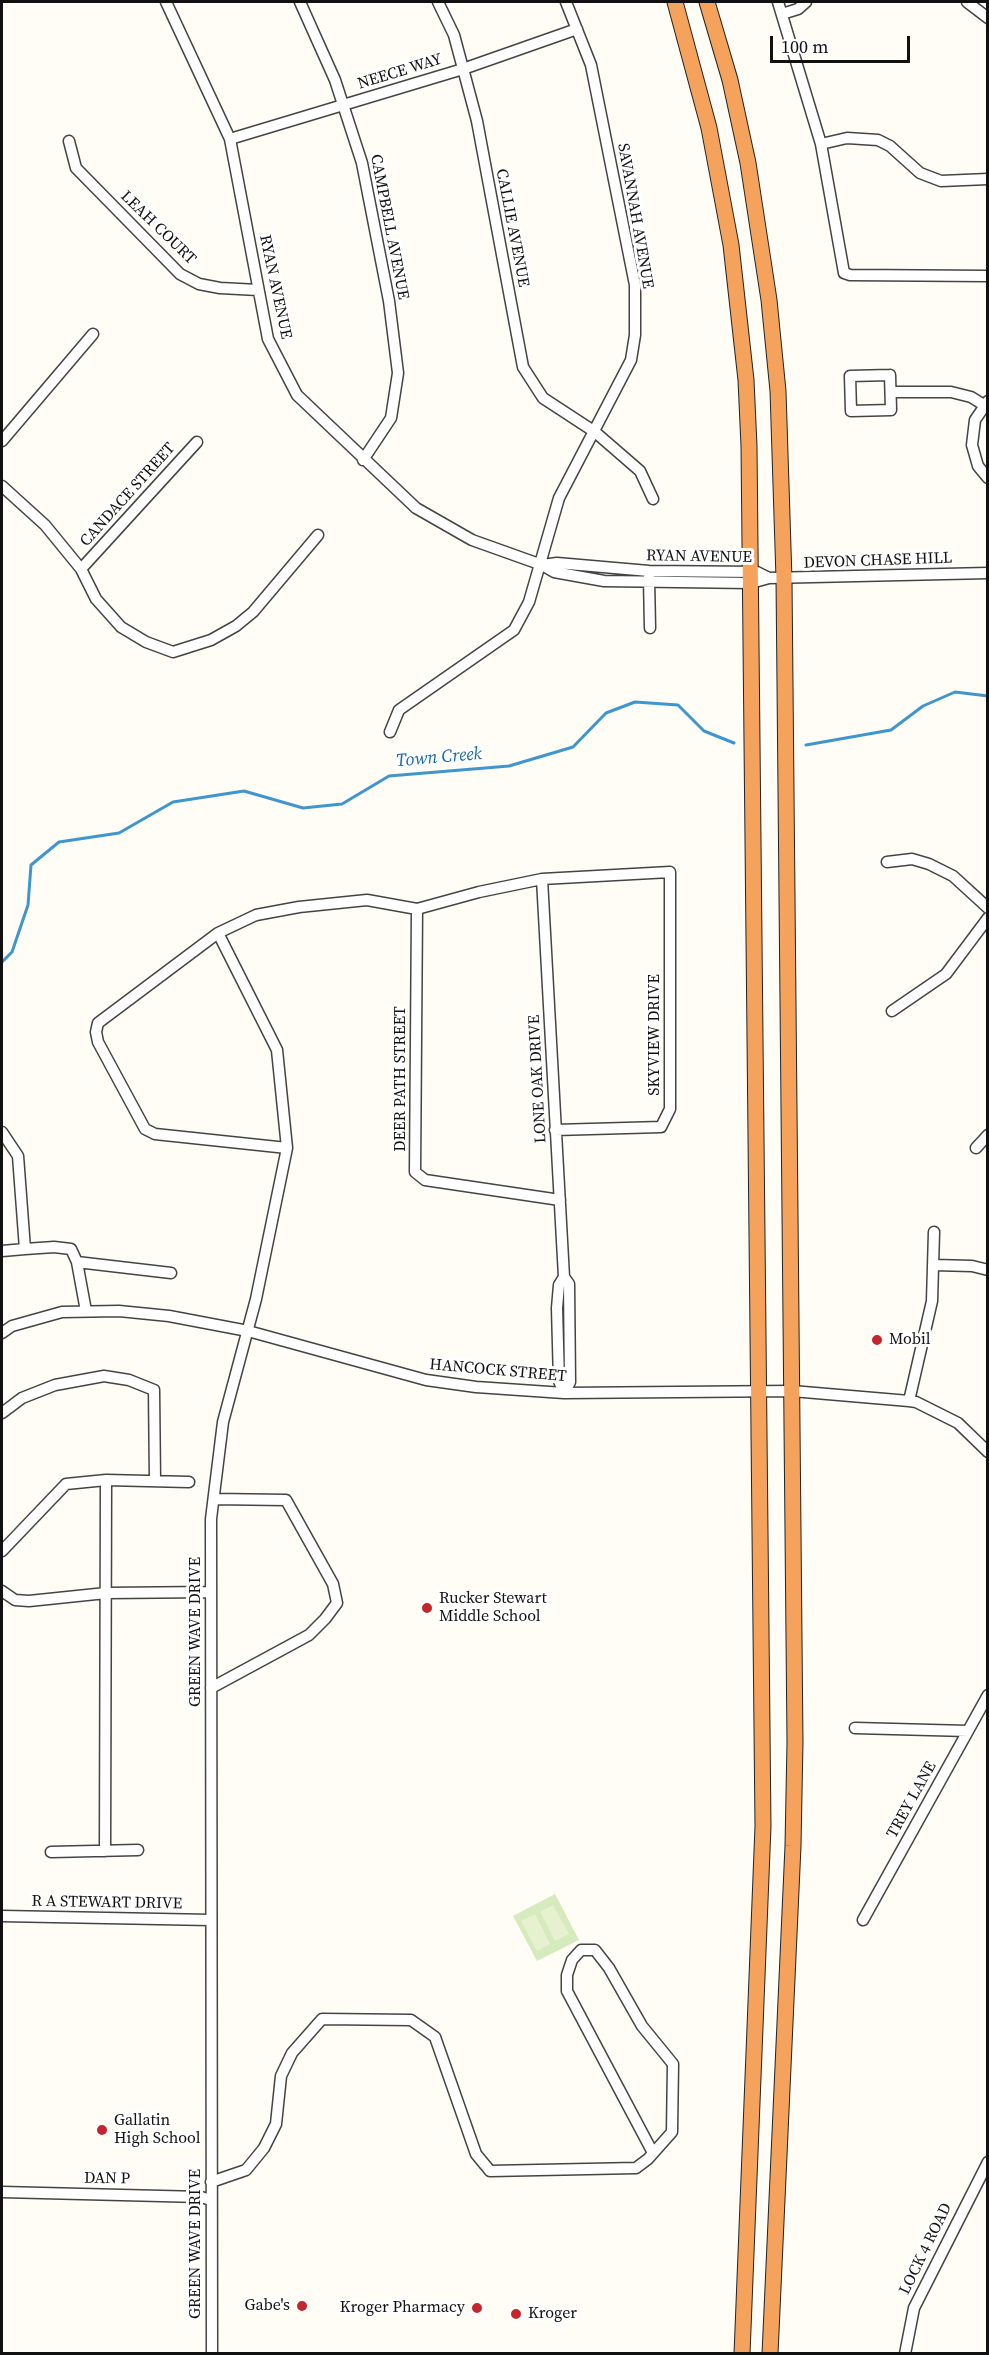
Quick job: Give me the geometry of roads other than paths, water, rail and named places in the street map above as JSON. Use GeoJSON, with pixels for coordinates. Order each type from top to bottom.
{"type":"FeatureCollection","features":[{"type":"Feature","properties":{"kind":"highway"},"geometry":{"type":"LineString","coordinates":[[675,2],[709,128],[731,245],[746,380],[751,578],[763,1826],[742,2354]]}},
{"type":"Feature","properties":{"kind":"highway"},"geometry":{"type":"LineString","coordinates":[[707,2],[730,80],[748,162],[769,300],[778,390],[784,579],[795,1742],[794,1846],[770,2354]]}},
{"type":"Feature","properties":{"kind":"street","name":"RYAN AVENUE"},"geometry":{"type":"LineString","coordinates":[[166,2],[230,139],[268,339],[297,395],[363,460],[416,508],[472,540],[542,565],[554,572],[604,581],[649,577],[769,579]]}},
{"type":"Feature","properties":{"kind":"street","name":"CAMPBELL AVENUE"},"geometry":{"type":"LineString","coordinates":[[300,2],[345,105],[362,164],[389,301],[398,373],[391,418],[363,460]]}},
{"type":"Feature","properties":{"kind":"street","name":"CALLIE AVENUE"},"geometry":{"type":"LineString","coordinates":[[438,2],[454,35],[477,121],[523,367],[543,398],[595,432],[640,471],[652,499]]}},
{"type":"Feature","properties":{"kind":"street","name":"SAVANNAH AVENUE"},"geometry":{"type":"LineString","coordinates":[[390,732],[399,710],[514,630],[529,602],[542,565],[560,498],[631,360],[635,335],[635,285],[591,65],[566,2]]}},
{"type":"Feature","properties":{"kind":"street"},"geometry":{"type":"LineString","coordinates":[[778,2],[821,144],[844,273],[850,275],[987,276]]}},
{"type":"Feature","properties":{"kind":"street"},"geometry":{"type":"LineString","coordinates":[[782,14],[798,9],[806,2]]}},
{"type":"Feature","properties":{"kind":"street"},"geometry":{"type":"LineString","coordinates":[[967,2],[987,18]]}},
{"type":"Feature","properties":{"kind":"street","name":"NEECE WAY"},"geometry":{"type":"LineString","coordinates":[[230,139],[463,69],[577,28]]}},
{"type":"Feature","properties":{"kind":"street"},"geometry":{"type":"LineString","coordinates":[[821,144],[847,138],[878,140],[890,146],[920,173],[940,181],[987,179]]}},
{"type":"Feature","properties":{"kind":"street","name":"LEAH COURT"},"geometry":{"type":"LineString","coordinates":[[69,141],[76,168],[180,274],[199,284],[220,288],[258,290]]}},
{"type":"Feature","properties":{"kind":"street"},"geometry":{"type":"LineString","coordinates":[[2,441],[93,334]]}},
{"type":"Feature","properties":{"kind":"street"},"geometry":{"type":"LineString","coordinates":[[890,375],[891,392],[891,410],[850,411],[850,376],[890,375]]}},
{"type":"Feature","properties":{"kind":"street"},"geometry":{"type":"LineString","coordinates":[[891,392],[951,392],[986,403],[975,420],[972,445],[978,466],[987,478]]}},
{"type":"Feature","properties":{"kind":"street","name":"CANDACE STREET"},"geometry":{"type":"LineString","coordinates":[[81,569],[197,442]]}},
{"type":"Feature","properties":{"kind":"street"},"geometry":{"type":"LineString","coordinates":[[2,486],[45,525],[81,569],[96,599],[121,627],[146,642],[173,652],[211,640],[236,626],[252,612],[318,535]]}},
{"type":"Feature","properties":{"kind":"street","name":"DEVON CHASE HILL"},"geometry":{"type":"LineString","coordinates":[[769,579],[987,573]]}},
{"type":"Feature","properties":{"kind":"street"},"geometry":{"type":"LineString","coordinates":[[649,577],[650,628]]}},
{"type":"Feature","properties":{"kind":"street"},"geometry":{"type":"LineString","coordinates":[[887,862],[912,860],[929,864],[952,876],[987,908]]}},
{"type":"Feature","properties":{"kind":"street","name":"SKYVIEW DRIVE"},"geometry":{"type":"LineString","coordinates":[[542,879],[670,872],[670,1110],[661,1127],[555,1130]]}},
{"type":"Feature","properties":{"kind":"street"},"geometry":{"type":"LineString","coordinates":[[287,1148],[155,1134],[145,1129],[98,1042],[96,1032],[98,1023],[218,933],[256,915],[328,903],[367,900],[417,909],[479,892],[542,879]]}},
{"type":"Feature","properties":{"kind":"street","name":"LONE OAK DRIVE"},"geometry":{"type":"LineString","coordinates":[[542,879],[564,1277],[568,1284],[570,1382],[564,1393]]}},
{"type":"Feature","properties":{"kind":"street","name":"DEER PATH STREET"},"geometry":{"type":"LineString","coordinates":[[417,909],[415,1172],[425,1180],[560,1200]]}},
{"type":"Feature","properties":{"kind":"street"},"geometry":{"type":"LineString","coordinates":[[892,1011],[946,974],[987,918]]}},
{"type":"Feature","properties":{"kind":"street","name":"GREEN WAVE DRIVE"},"geometry":{"type":"LineString","coordinates":[[212,2354],[206,2198],[212,2182],[211,1592],[214,1499],[223,1422],[248,1331],[287,1148],[277,1050],[218,933]]}},
{"type":"Feature","properties":{"kind":"street"},"geometry":{"type":"LineString","coordinates":[[2,1132],[18,1156],[25,1249]]}},
{"type":"Feature","properties":{"kind":"street"},"geometry":{"type":"LineString","coordinates":[[976,1148],[987,1135]]}},
{"type":"Feature","properties":{"kind":"street"},"geometry":{"type":"LineString","coordinates":[[909,1401],[931,1309],[934,1232]]}},
{"type":"Feature","properties":{"kind":"street"},"geometry":{"type":"LineString","coordinates":[[2,1251],[54,1247],[70,1250],[77,1262],[86,1311]]}},
{"type":"Feature","properties":{"kind":"street"},"geometry":{"type":"LineString","coordinates":[[77,1262],[171,1273]]}},
{"type":"Feature","properties":{"kind":"street"},"geometry":{"type":"LineString","coordinates":[[934,1265],[972,1266],[987,1270]]}},
{"type":"Feature","properties":{"kind":"street","name":"HANCOCK STREET"},"geometry":{"type":"LineString","coordinates":[[2,1333],[12,1326],[62,1312],[86,1311],[169,1316],[248,1331],[426,1380],[564,1393],[792,1391],[909,1401],[916,1402],[958,1423],[987,1452]]}},
{"type":"Feature","properties":{"kind":"street"},"geometry":{"type":"LineString","coordinates":[[2,1413],[22,1398],[55,1385],[104,1376],[129,1380],[154,1390],[155,1481]]}},
{"type":"Feature","properties":{"kind":"street"},"geometry":{"type":"LineString","coordinates":[[105,1851],[106,1480]]}},
{"type":"Feature","properties":{"kind":"street"},"geometry":{"type":"LineString","coordinates":[[2,1551],[66,1484],[106,1480],[189,1482]]}},
{"type":"Feature","properties":{"kind":"street"},"geometry":{"type":"LineString","coordinates":[[211,1688],[309,1635],[337,1603],[333,1584],[286,1500],[214,1499]]}},
{"type":"Feature","properties":{"kind":"street"},"geometry":{"type":"LineString","coordinates":[[2,1591],[15,1600],[29,1601],[106,1593],[211,1592]]}},
{"type":"Feature","properties":{"kind":"street","name":"TREY LANE"},"geometry":{"type":"LineString","coordinates":[[863,1920],[987,1695]]}},
{"type":"Feature","properties":{"kind":"street"},"geometry":{"type":"LineString","coordinates":[[855,1728],[968,1731]]}},
{"type":"Feature","properties":{"kind":"street"},"geometry":{"type":"LineString","coordinates":[[51,1852],[138,1850]]}},
{"type":"Feature","properties":{"kind":"street","name":"R A STEWART DRIVE"},"geometry":{"type":"LineString","coordinates":[[2,1916],[211,1920]]}},
{"type":"Feature","properties":{"kind":"street"},"geometry":{"type":"LineString","coordinates":[[212,2182],[246,2170],[264,2148],[276,2124],[281,2076],[292,2053],[322,2019],[411,2020],[435,2037],[476,2154],[490,2171],[636,2168],[653,2153],[672,2132],[673,2064],[642,2026],[595,1950],[580,1950],[572,1960],[567,1975],[567,1990],[653,2153]]}},
{"type":"Feature","properties":{"kind":"street","name":"LOCK 4 ROAD"},"geometry":{"type":"LineString","coordinates":[[905,2354],[914,2307],[987,2163]]}},
{"type":"Feature","properties":{"kind":"street","name":"DAN P"},"geometry":{"type":"LineString","coordinates":[[2,2192],[206,2198]]}},
{"type":"Feature","properties":{"kind":"waterway","name":"Town Creek"},"geometry":{"type":"LineString","coordinates":[[806,745],[891,730],[923,706],[955,692],[988,696]]}},
{"type":"Feature","properties":{"kind":"waterway","name":"Town Creek"},"geometry":{"type":"LineString","coordinates":[[2,962],[12,952],[28,905],[31,865],[59,842],[119,833],[173,802],[244,791],[303,808],[342,804],[389,776],[509,766],[573,747],[606,713],[635,702],[678,705],[704,731],[734,743]]}},
{"type":"Feature","properties":{"kind":"place","name":"Mobil"},"geometry":{"type":"Point","coordinates":[877,1340]}},
{"type":"Feature","properties":{"kind":"place","name":"Rucker Stewart Middle School"},"geometry":{"type":"Point","coordinates":[427,1608]}},
{"type":"Feature","properties":{"kind":"place","name":"Gallatin High School"},"geometry":{"type":"Point","coordinates":[102,2130]}},
{"type":"Feature","properties":{"kind":"place","name":"Gabe's"},"geometry":{"type":"Point","coordinates":[302,2306]}},
{"type":"Feature","properties":{"kind":"place","name":"Kroger Pharmacy"},"geometry":{"type":"Point","coordinates":[477,2308]}},
{"type":"Feature","properties":{"kind":"place","name":"Kroger"},"geometry":{"type":"Point","coordinates":[516,2314]}}]}
